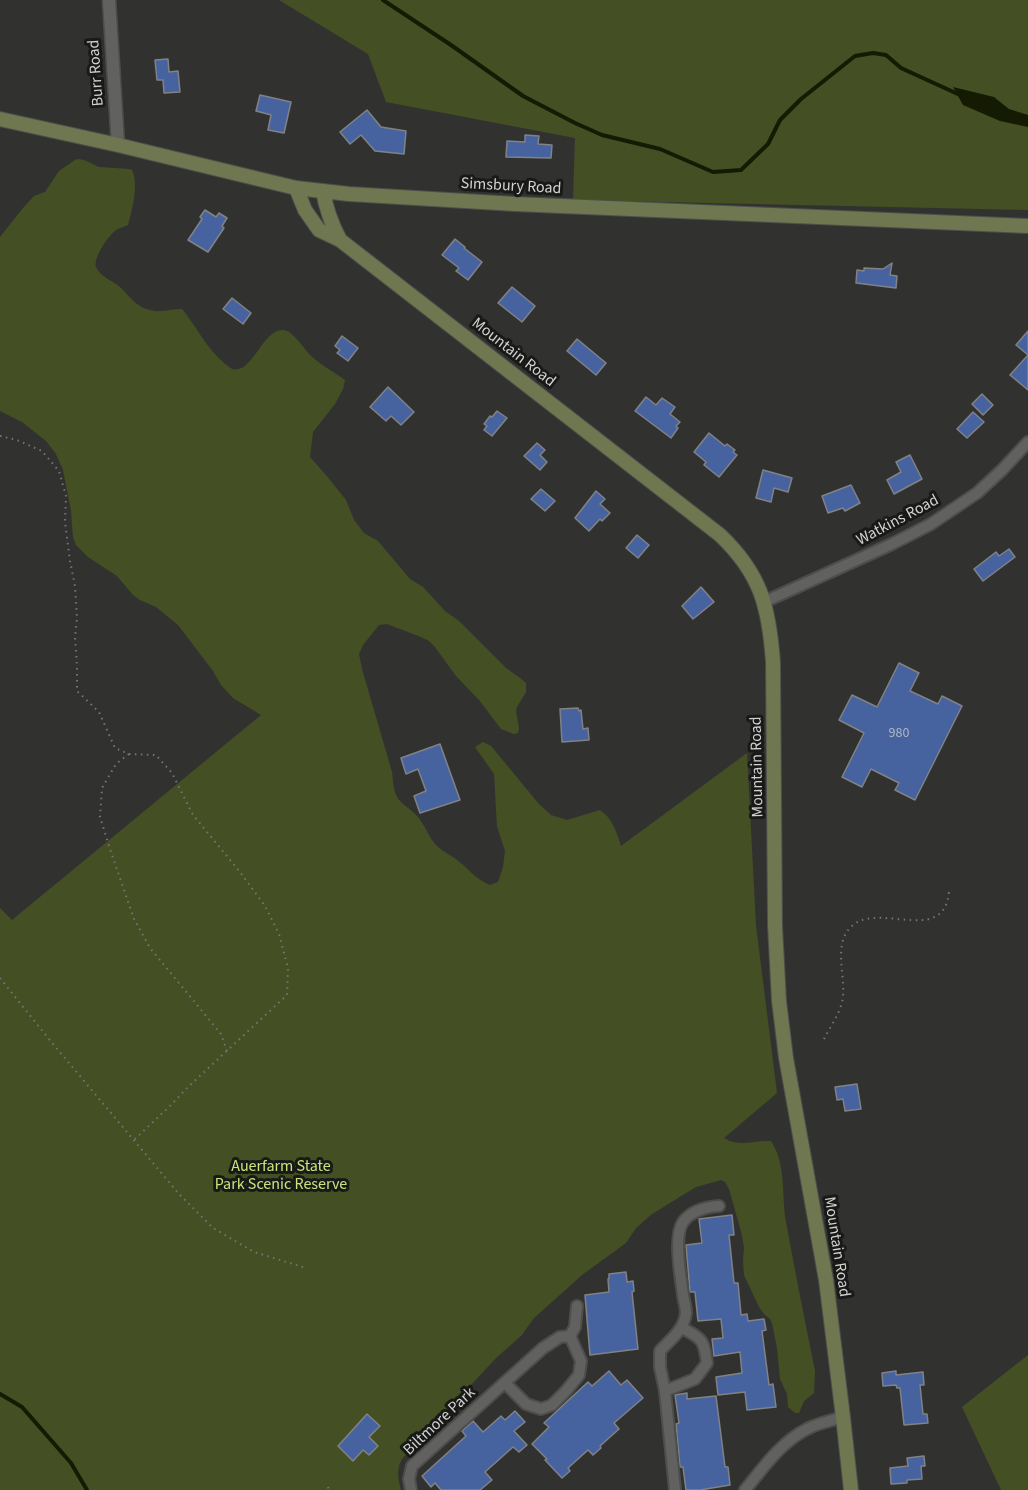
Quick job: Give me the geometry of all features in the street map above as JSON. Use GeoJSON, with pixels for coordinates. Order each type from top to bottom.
{"type":"FeatureCollection","features":[{"type":"Feature","properties":{"kind":"main road","name":"Simsbury Road"},"geometry":{"type":"LineString","coordinates":[[0,119],[296,188],[349,194],[527,205],[1028,226]]}},
{"type":"Feature","properties":{"kind":"main road","name":"Mountain Road"},"geometry":{"type":"LineString","coordinates":[[296,188],[305,210],[319,230],[340,240],[720,535],[744,561],[756,582],[764,602],[771,636],[773,662],[779,1000],[786,1058],[826,1280],[851,1490]]}},
{"type":"Feature","properties":{"kind":"main road","name":"Mountain Road"},"geometry":{"type":"LineString","coordinates":[[323,191],[326,209],[340,240]]}},
{"type":"Feature","properties":{"kind":"street","name":"Burr Road"},"geometry":{"type":"LineString","coordinates":[[109,0],[118,145]]}},
{"type":"Feature","properties":{"kind":"street","name":"Watkins Road"},"geometry":{"type":"LineString","coordinates":[[764,602],[931,524],[976,493],[1028,442]]}},
{"type":"Feature","properties":{"kind":"street"},"geometry":{"type":"LineString","coordinates":[[675,1490],[660,1351],[682,1328],[686,1313],[678,1240],[681,1224],[689,1216],[706,1207],[720,1206]]}},
{"type":"Feature","properties":{"kind":"street"},"geometry":{"type":"LineString","coordinates":[[505,1383],[526,1404],[541,1409],[552,1405],[566,1391],[579,1375],[580,1360],[570,1336],[575,1327],[577,1306]]}},
{"type":"Feature","properties":{"kind":"street"},"geometry":{"type":"LineString","coordinates":[[665,1391],[695,1379],[707,1363],[705,1348],[699,1337],[682,1328]]}},
{"type":"Feature","properties":{"kind":"street","name":"Biltmore Park"},"geometry":{"type":"LineString","coordinates":[[411,1490],[409,1479],[412,1466],[543,1348],[560,1337],[570,1336]]}},
{"type":"Feature","properties":{"kind":"street"},"geometry":{"type":"LineString","coordinates":[[745,1490],[769,1461],[797,1435],[808,1428],[843,1417]]}},
{"type":"Feature","properties":{"kind":"path"},"geometry":{"type":"LineString","coordinates":[[0,436],[42,451],[59,471],[66,496],[65,522],[75,586],[77,691],[99,712],[115,748],[129,754],[156,755],[172,773],[193,815],[265,906],[279,934],[288,968],[287,995],[134,1140]]}},
{"type":"Feature","properties":{"kind":"path"},"geometry":{"type":"LineString","coordinates":[[129,754],[116,764],[102,788],[100,817],[111,852],[134,919],[150,948],[221,1034],[227,1051]]}},
{"type":"Feature","properties":{"kind":"path"},"geometry":{"type":"LineString","coordinates":[[824,1039],[838,1015],[843,999],[841,956],[843,941],[848,931],[856,923],[867,919],[921,921],[935,916],[945,909],[949,900],[949,891]]}},
{"type":"Feature","properties":{"kind":"path"},"geometry":{"type":"LineString","coordinates":[[0,978],[179,1194],[213,1228],[254,1252],[306,1268]]}},
{"type":"Feature","properties":{"kind":"green space"},"geometry":{"type":"Polygon","coordinates":[[[279,0],[1028,0],[1028,210],[573,200],[575,138],[386,102],[368,54],[279,0]]]}},
{"type":"Feature","properties":{"kind":"green space","name":"Auerfarm State Park Scenic Reserve"},"geometry":{"type":"Polygon","coordinates":[[[79,159],[99,167],[129,169],[132,170],[134,176],[135,190],[128,225],[116,230],[99,253],[96,267],[101,274],[118,285],[143,308],[154,311],[182,309],[212,351],[232,369],[240,369],[247,364],[273,333],[281,330],[289,332],[311,356],[345,380],[335,404],[313,432],[310,457],[346,500],[354,520],[364,533],[378,541],[410,579],[423,587],[445,611],[459,621],[506,668],[526,683],[526,692],[516,711],[518,733],[514,734],[501,729],[429,641],[387,624],[379,625],[363,645],[359,654],[362,669],[392,772],[396,795],[419,819],[439,848],[485,883],[490,885],[498,882],[505,851],[497,826],[494,774],[475,747],[483,742],[491,746],[539,804],[551,815],[567,820],[600,810],[611,821],[621,846],[747,753],[756,926],[777,1093],[724,1138],[735,1143],[771,1141],[779,1160],[786,1222],[815,1371],[814,1393],[804,1401],[799,1413],[795,1413],[788,1407],[787,1394],[780,1379],[772,1323],[759,1307],[744,1275],[742,1235],[729,1189],[721,1180],[696,1187],[652,1214],[636,1228],[626,1243],[582,1275],[534,1318],[521,1336],[496,1358],[402,1459],[398,1474],[401,1490],[0,1490],[0,908],[12,920],[261,715],[233,698],[221,685],[178,625],[156,607],[133,595],[117,576],[88,557],[76,545],[63,470],[56,454],[46,441],[22,422],[0,411],[0,237],[34,196],[45,192],[59,171],[79,159]]]}},
{"type":"Feature","properties":{"kind":"green space"},"geometry":{"type":"Polygon","coordinates":[[[1028,1355],[1028,1490],[1001,1490],[962,1407],[1028,1355]]]}},
{"type":"Feature","properties":{"kind":"shaded area"},"geometry":{"type":"Polygon","coordinates":[[[953,87],[994,97],[1009,109],[1028,115],[1028,127],[1000,121],[963,105],[953,87]]]}},
{"type":"Feature","properties":{"kind":"building"},"geometry":{"type":"Polygon","coordinates":[[[168,59],[169,72],[178,71],[180,92],[164,93],[163,80],[157,80],[155,60],[168,59]]]}},
{"type":"Feature","properties":{"kind":"building"},"geometry":{"type":"Polygon","coordinates":[[[260,95],[291,102],[284,133],[268,130],[271,115],[256,111],[260,95]]]}},
{"type":"Feature","properties":{"kind":"building"},"geometry":{"type":"Polygon","coordinates":[[[367,110],[381,127],[406,131],[404,154],[375,151],[361,135],[350,144],[340,132],[367,110]]]}},
{"type":"Feature","properties":{"kind":"building"},"geometry":{"type":"Polygon","coordinates":[[[525,135],[539,136],[538,144],[552,145],[551,158],[506,157],[507,141],[525,142],[525,135]]]}},
{"type":"Feature","properties":{"kind":"building"},"geometry":{"type":"Polygon","coordinates":[[[205,210],[216,217],[219,213],[227,218],[222,226],[224,228],[208,252],[188,240],[202,219],[200,217],[205,210]]]}},
{"type":"Feature","properties":{"kind":"building"},"geometry":{"type":"Polygon","coordinates":[[[455,239],[482,262],[468,280],[456,271],[459,268],[442,255],[455,239]]]}},
{"type":"Feature","properties":{"kind":"building"},"geometry":{"type":"Polygon","coordinates":[[[892,263],[890,275],[897,276],[896,288],[856,283],[857,270],[883,269],[892,263]]]}},
{"type":"Feature","properties":{"kind":"building"},"geometry":{"type":"Polygon","coordinates":[[[512,287],[535,306],[522,322],[498,303],[512,287]]]}},
{"type":"Feature","properties":{"kind":"building"},"geometry":{"type":"Polygon","coordinates":[[[232,298],[251,313],[243,324],[223,309],[232,298]]]}},
{"type":"Feature","properties":{"kind":"building"},"geometry":{"type":"Polygon","coordinates":[[[1028,331],[1028,355],[1016,345],[1028,331]]]}},
{"type":"Feature","properties":{"kind":"building"},"geometry":{"type":"Polygon","coordinates":[[[342,336],[358,348],[348,361],[337,353],[340,350],[335,346],[342,336]]]}},
{"type":"Feature","properties":{"kind":"building"},"geometry":{"type":"Polygon","coordinates":[[[577,339],[606,363],[596,375],[567,351],[577,339]]]}},
{"type":"Feature","properties":{"kind":"building"},"geometry":{"type":"Polygon","coordinates":[[[1028,355],[1028,390],[1010,375],[1028,355]]]}},
{"type":"Feature","properties":{"kind":"building"},"geometry":{"type":"Polygon","coordinates":[[[388,387],[414,412],[401,425],[391,416],[386,421],[370,407],[388,387]]]}},
{"type":"Feature","properties":{"kind":"building"},"geometry":{"type":"Polygon","coordinates":[[[982,394],[993,405],[983,415],[972,404],[982,394]]]}},
{"type":"Feature","properties":{"kind":"building"},"geometry":{"type":"Polygon","coordinates":[[[646,397],[656,405],[662,398],[675,407],[670,414],[680,422],[671,438],[635,411],[646,397]]]}},
{"type":"Feature","properties":{"kind":"building"},"geometry":{"type":"Polygon","coordinates":[[[497,411],[507,418],[492,436],[484,430],[487,426],[484,424],[497,411]]]}},
{"type":"Feature","properties":{"kind":"building"},"geometry":{"type":"Polygon","coordinates":[[[973,412],[984,422],[967,438],[957,429],[973,412]]]}},
{"type":"Feature","properties":{"kind":"building"},"geometry":{"type":"Polygon","coordinates":[[[709,433],[725,446],[727,444],[735,450],[733,452],[737,455],[719,477],[704,465],[706,462],[694,452],[709,433]]]}},
{"type":"Feature","properties":{"kind":"building"},"geometry":{"type":"Polygon","coordinates":[[[537,443],[545,450],[540,455],[547,462],[540,470],[524,456],[537,443]]]}},
{"type":"Feature","properties":{"kind":"building"},"geometry":{"type":"Polygon","coordinates":[[[910,455],[922,479],[894,494],[887,480],[901,472],[896,462],[910,455]]]}},
{"type":"Feature","properties":{"kind":"building"},"geometry":{"type":"Polygon","coordinates":[[[763,470],[792,478],[788,492],[774,488],[771,502],[756,498],[763,470]]]}},
{"type":"Feature","properties":{"kind":"building"},"geometry":{"type":"Polygon","coordinates":[[[851,485],[860,503],[845,511],[843,508],[828,513],[822,496],[851,485]]]}},
{"type":"Feature","properties":{"kind":"building"},"geometry":{"type":"Polygon","coordinates":[[[541,489],[555,501],[545,511],[531,499],[541,489]]]}},
{"type":"Feature","properties":{"kind":"building"},"geometry":{"type":"Polygon","coordinates":[[[596,491],[605,499],[600,504],[610,513],[602,521],[600,519],[589,531],[575,518],[596,491]]]}},
{"type":"Feature","properties":{"kind":"building"},"geometry":{"type":"Polygon","coordinates":[[[637,535],[649,545],[638,558],[626,548],[637,535]]]}},
{"type":"Feature","properties":{"kind":"building"},"geometry":{"type":"Polygon","coordinates":[[[1009,549],[1015,557],[983,581],[974,569],[996,552],[999,556],[1009,549]]]}},
{"type":"Feature","properties":{"kind":"building"},"geometry":{"type":"Polygon","coordinates":[[[701,587],[714,602],[693,619],[682,606],[701,587]]]}},
{"type":"Feature","properties":{"kind":"building"},"geometry":{"type":"Polygon","coordinates":[[[899,663],[919,673],[910,691],[938,704],[942,696],[962,706],[915,800],[895,790],[899,783],[871,769],[862,787],[842,777],[864,733],[839,720],[852,695],[877,707],[899,663]]]}},
{"type":"Feature","properties":{"kind":"building"},"geometry":{"type":"Polygon","coordinates":[[[578,708],[579,711],[581,710],[583,729],[588,728],[589,740],[562,742],[560,709],[578,708]]]}},
{"type":"Feature","properties":{"kind":"building"},"geometry":{"type":"Polygon","coordinates":[[[440,744],[460,800],[420,813],[414,796],[426,791],[418,769],[406,774],[401,758],[440,744]]]}},
{"type":"Feature","properties":{"kind":"building"},"geometry":{"type":"Polygon","coordinates":[[[857,1084],[861,1109],[845,1111],[843,1099],[837,1100],[835,1087],[857,1084]]]}},
{"type":"Feature","properties":{"kind":"building"},"geometry":{"type":"Polygon","coordinates":[[[732,1215],[734,1235],[729,1235],[734,1283],[738,1283],[741,1315],[747,1314],[748,1321],[764,1319],[766,1330],[762,1331],[769,1385],[773,1384],[776,1407],[747,1410],[745,1392],[718,1395],[716,1377],[742,1373],[740,1352],[714,1356],[712,1339],[723,1338],[721,1319],[698,1321],[695,1292],[690,1292],[686,1245],[702,1243],[699,1219],[732,1215]]]}},
{"type":"Feature","properties":{"kind":"building"},"geometry":{"type":"Polygon","coordinates":[[[626,1272],[627,1282],[633,1281],[634,1291],[632,1292],[638,1349],[590,1355],[585,1295],[609,1292],[609,1274],[626,1272]]]}},
{"type":"Feature","properties":{"kind":"building"},"geometry":{"type":"Polygon","coordinates":[[[609,1371],[621,1385],[627,1380],[643,1398],[614,1423],[619,1429],[600,1446],[601,1448],[593,1455],[588,1450],[568,1468],[570,1471],[562,1478],[532,1444],[549,1427],[544,1423],[588,1382],[592,1386],[609,1371]]]}},
{"type":"Feature","properties":{"kind":"building"},"geometry":{"type":"Polygon","coordinates":[[[896,1371],[896,1375],[923,1372],[924,1385],[920,1385],[923,1414],[927,1414],[928,1423],[904,1425],[900,1388],[896,1385],[883,1386],[882,1373],[896,1371]]]}},
{"type":"Feature","properties":{"kind":"building"},"geometry":{"type":"Polygon","coordinates":[[[687,1393],[687,1399],[716,1396],[725,1467],[728,1467],[730,1485],[686,1490],[683,1467],[680,1467],[676,1424],[679,1423],[675,1395],[687,1393]]]}},
{"type":"Feature","properties":{"kind":"building"},"geometry":{"type":"Polygon","coordinates":[[[515,1411],[525,1422],[514,1431],[527,1445],[519,1452],[513,1447],[485,1472],[492,1480],[480,1490],[441,1490],[435,1483],[431,1487],[422,1476],[466,1436],[462,1431],[473,1421],[483,1432],[501,1416],[505,1420],[515,1411]]]}},
{"type":"Feature","properties":{"kind":"building"},"geometry":{"type":"Polygon","coordinates":[[[367,1414],[380,1426],[369,1437],[378,1446],[369,1455],[363,1450],[353,1461],[338,1446],[367,1414]]]}},
{"type":"Feature","properties":{"kind":"building"},"geometry":{"type":"Polygon","coordinates":[[[924,1456],[925,1466],[921,1466],[922,1479],[891,1484],[890,1468],[908,1466],[907,1458],[924,1456]]]}},
{"type":"Feature","properties":{"kind":"waterway"},"geometry":{"type":"LineString","coordinates":[[383,0],[523,96],[602,135],[660,149],[713,172],[741,170],[768,144],[780,120],[801,99],[855,56],[873,53],[886,55],[901,68],[960,95]]}},
{"type":"Feature","properties":{"kind":"waterway"},"geometry":{"type":"LineString","coordinates":[[0,1394],[22,1407],[71,1463],[87,1490]]}}]}
